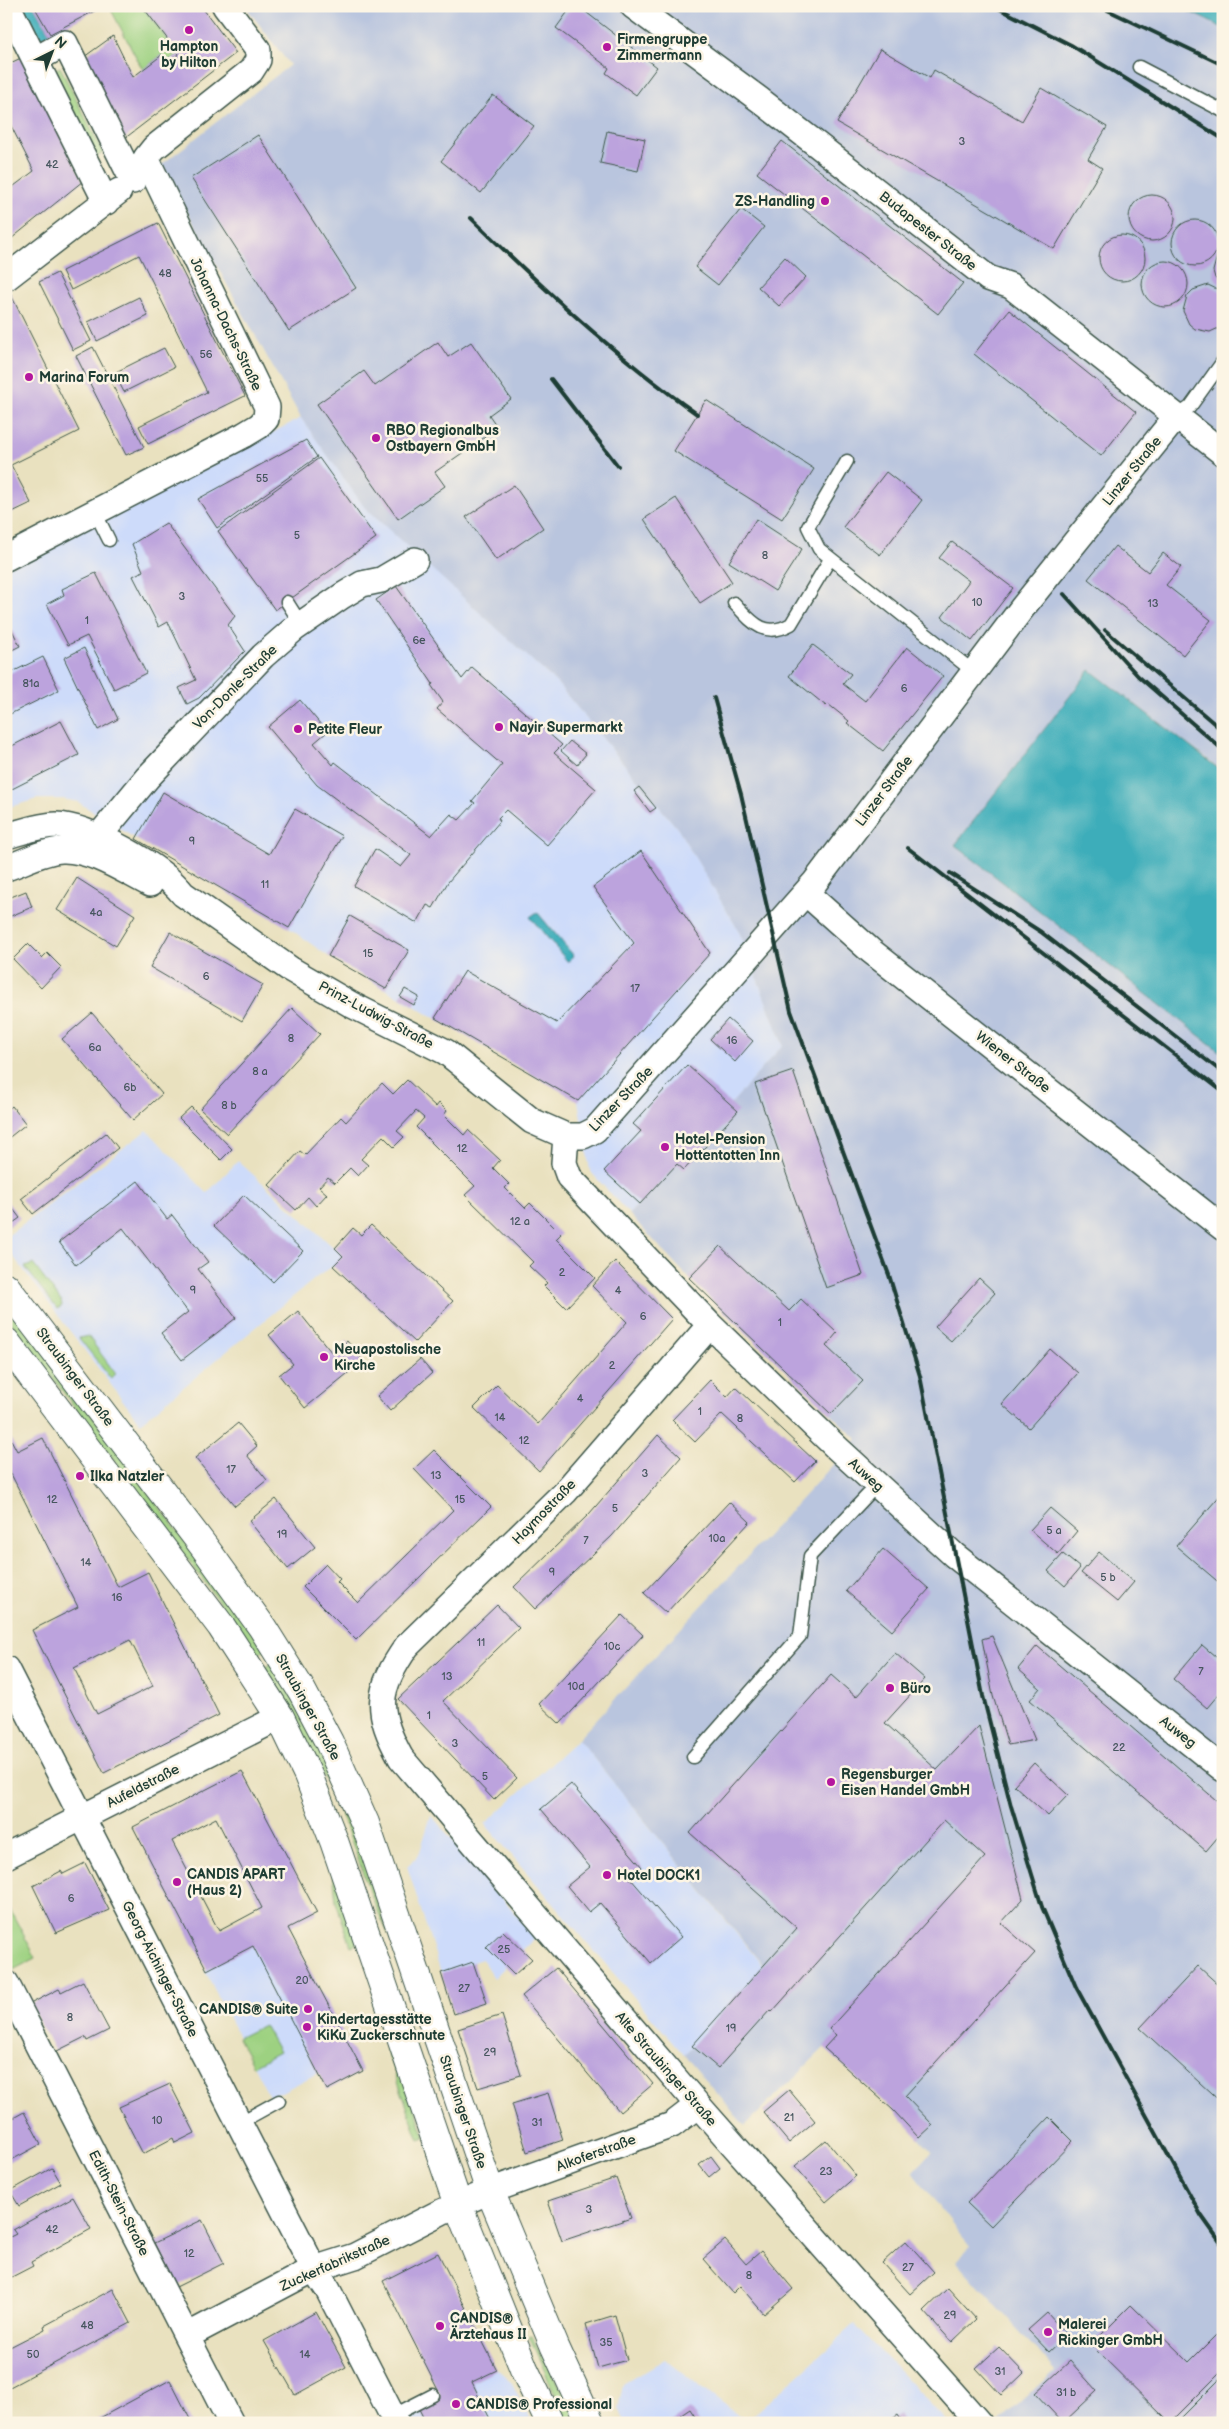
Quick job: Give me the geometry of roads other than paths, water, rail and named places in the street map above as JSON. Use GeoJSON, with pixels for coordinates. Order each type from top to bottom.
{"type":"FeatureCollection","features":[{"type":"Feature","properties":{"kind":"main road","name":"Straubinger Straße"},"geometry":{"type":"LineString","coordinates":[[6,1287],[206,1548],[262,1627],[302,1691],[344,1772],[365,1823],[490,2191],[555,2347],[590,2423]]}},
{"type":"Feature","properties":{"kind":"main road"},"geometry":{"type":"LineString","coordinates":[[6,1342],[221,1626],[280,1717],[308,1776],[334,1840],[458,2205],[524,2369],[550,2423]]}},
{"type":"Feature","properties":{"kind":"street"},"geometry":{"type":"LineString","coordinates":[[8,6],[22,50],[106,202]]}},
{"type":"Feature","properties":{"kind":"street"},"geometry":{"type":"LineString","coordinates":[[6,278],[141,174],[146,158],[154,148],[251,71],[258,60],[258,50],[225,6]]}},
{"type":"Feature","properties":{"kind":"street","name":"Budapester Straße"},"geometry":{"type":"LineString","coordinates":[[633,6],[760,100],[988,278],[1011,286],[1223,454]]}},
{"type":"Feature","properties":{"kind":"street","name":"Johanna-Dachs-Straße"},"geometry":{"type":"LineString","coordinates":[[6,558],[244,436],[266,419],[267,407],[141,174],[65,43],[22,50]]}},
{"type":"Feature","properties":{"kind":"street","name":"Linzer Straße"},"geometry":{"type":"LineString","coordinates":[[566,1136],[584,1136],[595,1130],[806,893],[974,672],[1176,417]]}},
{"type":"Feature","properties":{"kind":"street","name":"Von-Donle-Straße"},"geometry":{"type":"LineString","coordinates":[[95,846],[147,778],[263,656],[301,624],[362,584],[381,580],[415,560]]}},
{"type":"Feature","properties":{"kind":"street","name":"Prinz-Ludwig-Straße"},"geometry":{"type":"LineString","coordinates":[[6,836],[55,825],[95,846],[169,893],[183,894],[290,968],[352,1005],[446,1052],[532,1121],[566,1136]]}},
{"type":"Feature","properties":{"kind":"street","name":"Prinz-Ludwig-Straße"},"geometry":{"type":"LineString","coordinates":[[6,868],[47,853],[95,846]]}},
{"type":"Feature","properties":{"kind":"street","name":"Wiener Straße"},"geometry":{"type":"LineString","coordinates":[[806,893],[871,951],[1223,1228]]}},
{"type":"Feature","properties":{"kind":"street","name":"Auweg"},"geometry":{"type":"LineString","coordinates":[[566,1136],[564,1162],[569,1177],[710,1325],[877,1485],[954,1555],[1223,1769]]}},
{"type":"Feature","properties":{"kind":"street","name":"Haymostraße"},"geometry":{"type":"LineString","coordinates":[[382,1698],[390,1670],[407,1646],[565,1492],[710,1325]]}},
{"type":"Feature","properties":{"kind":"street","name":"Georg-Aichinger-Straße"},"geometry":{"type":"LineString","coordinates":[[6,1669],[314,2269],[328,2290],[394,2419]]}},
{"type":"Feature","properties":{"kind":"street","name":"Alte Straubinger Straße"},"geometry":{"type":"LineString","coordinates":[[382,1698],[383,1721],[400,1758],[698,2105],[979,2423]]}},
{"type":"Feature","properties":{"kind":"street","name":"Aufeldstraße"},"geometry":{"type":"LineString","coordinates":[[6,1856],[280,1717]]}},
{"type":"Feature","properties":{"kind":"street","name":"Edith-Stein-Straße"},"geometry":{"type":"LineString","coordinates":[[6,1983],[231,2423]]}},
{"type":"Feature","properties":{"kind":"street","name":"Alkoferstraße"},"geometry":{"type":"LineString","coordinates":[[490,2191],[672,2125],[698,2105]]}},
{"type":"Feature","properties":{"kind":"street"},"geometry":{"type":"LineString","coordinates":[[458,2205],[490,2191]]}},
{"type":"Feature","properties":{"kind":"street","name":"Zuckerfabrikstraße"},"geometry":{"type":"LineString","coordinates":[[187,2336],[314,2269],[355,2256],[458,2205]]}},
{"type":"Feature","properties":{"kind":"lane"},"geometry":{"type":"LineString","coordinates":[[1140,67],[1223,111]]}},
{"type":"Feature","properties":{"kind":"lane"},"geometry":{"type":"LineString","coordinates":[[1176,417],[1190,407],[1223,361]]}},
{"type":"Feature","properties":{"kind":"lane"},"geometry":{"type":"LineString","coordinates":[[848,461],[808,526],[819,550],[974,672]]}},
{"type":"Feature","properties":{"kind":"lane"},"geometry":{"type":"LineString","coordinates":[[95,512],[109,540]]}},
{"type":"Feature","properties":{"kind":"lane"},"geometry":{"type":"LineString","coordinates":[[734,603],[757,627],[780,630],[791,624],[830,559]]}},
{"type":"Feature","properties":{"kind":"lane"},"geometry":{"type":"LineString","coordinates":[[287,602],[301,624]]}},
{"type":"Feature","properties":{"kind":"lane"},"geometry":{"type":"LineString","coordinates":[[693,1758],[800,1636],[810,1556],[877,1485]]}},
{"type":"Feature","properties":{"kind":"lane"},"geometry":{"type":"LineString","coordinates":[[239,2123],[279,2101]]}},
{"type":"Feature","properties":{"kind":"lane"},"geometry":{"type":"LineString","coordinates":[[394,2419],[432,2395]]}},
{"type":"Feature","properties":{"kind":"water"},"geometry":{"type":"Polygon","coordinates":[[[17,6],[34,6],[50,34],[35,41],[17,6]]]}},
{"type":"Feature","properties":{"kind":"water"},"geometry":{"type":"Polygon","coordinates":[[[1178,6],[1223,6],[1223,28],[1178,6]]]}},
{"type":"Feature","properties":{"kind":"water"},"geometry":{"type":"Polygon","coordinates":[[[1090,670],[1223,772],[1223,1054],[955,845],[1090,670]]]}},
{"type":"Feature","properties":{"kind":"water"},"geometry":{"type":"Polygon","coordinates":[[[537,912],[574,956],[568,962],[530,917],[537,912]]]}},
{"type":"Feature","properties":{"kind":"railway"},"geometry":{"type":"LineString","coordinates":[[994,6],[1071,45],[1223,139]]}},
{"type":"Feature","properties":{"kind":"railway"},"geometry":{"type":"LineString","coordinates":[[1099,6],[1223,65]]}},
{"type":"Feature","properties":{"kind":"railway"},"geometry":{"type":"LineString","coordinates":[[471,218],[608,345],[697,414]]}},
{"type":"Feature","properties":{"kind":"railway"},"geometry":{"type":"LineString","coordinates":[[551,379],[618,466]]}},
{"type":"Feature","properties":{"kind":"railway"},"geometry":{"type":"LineString","coordinates":[[1064,594],[1138,676],[1223,750]]}},
{"type":"Feature","properties":{"kind":"railway"},"geometry":{"type":"LineString","coordinates":[[1105,630],[1223,731]]}},
{"type":"Feature","properties":{"kind":"railway"},"geometry":{"type":"LineString","coordinates":[[714,698],[741,794],[791,1011],[889,1275],[920,1376],[983,1696],[1011,1806],[1042,1907],[1076,1987],[1201,2215],[1223,2246]]}},
{"type":"Feature","properties":{"kind":"railway"},"geometry":{"type":"LineString","coordinates":[[908,848],[1223,1092]]}},
{"type":"Feature","properties":{"kind":"railway"},"geometry":{"type":"LineString","coordinates":[[950,873],[1041,932],[1223,1073]]}},
{"type":"Feature","properties":{"kind":"place","name":"Hampton by Hilton"},"geometry":{"type":"Point","coordinates":[189,30]}},
{"type":"Feature","properties":{"kind":"place","name":"Firmengruppe Zimmermann"},"geometry":{"type":"Point","coordinates":[607,47]}},
{"type":"Feature","properties":{"kind":"place","name":"ZS-Handling"},"geometry":{"type":"Point","coordinates":[825,201]}},
{"type":"Feature","properties":{"kind":"place","name":"Marina Forum"},"geometry":{"type":"Point","coordinates":[29,377]}},
{"type":"Feature","properties":{"kind":"place","name":"RBO Regionalbus Ostbayern GmbH"},"geometry":{"type":"Point","coordinates":[376,438]}},
{"type":"Feature","properties":{"kind":"place","name":"Nayir Supermarkt"},"geometry":{"type":"Point","coordinates":[499,727]}},
{"type":"Feature","properties":{"kind":"place","name":"Petite Fleur"},"geometry":{"type":"Point","coordinates":[298,729]}},
{"type":"Feature","properties":{"kind":"place","name":"Hotel-Pension Hottentotten Inn"},"geometry":{"type":"Point","coordinates":[665,1147]}},
{"type":"Feature","properties":{"kind":"place","name":"Neuapostolische Kirche"},"geometry":{"type":"Point","coordinates":[324,1357]}},
{"type":"Feature","properties":{"kind":"place","name":"Ilka Natzler"},"geometry":{"type":"Point","coordinates":[80,1476]}},
{"type":"Feature","properties":{"kind":"place","name":"Büro"},"geometry":{"type":"Point","coordinates":[890,1688]}},
{"type":"Feature","properties":{"kind":"place","name":"Regensburger Eisen Handel GmbH"},"geometry":{"type":"Point","coordinates":[831,1782]}},
{"type":"Feature","properties":{"kind":"place","name":"Hotel DOCK1"},"geometry":{"type":"Point","coordinates":[607,1875]}},
{"type":"Feature","properties":{"kind":"place","name":"CANDIS APART (Haus 2)"},"geometry":{"type":"Point","coordinates":[177,1882]}},
{"type":"Feature","properties":{"kind":"place","name":"CANDIS® Suite"},"geometry":{"type":"Point","coordinates":[308,2009]}},
{"type":"Feature","properties":{"kind":"place","name":"Kindertagesstätte KiKu Zuckerschnute"},"geometry":{"type":"Point","coordinates":[307,2027]}},
{"type":"Feature","properties":{"kind":"place","name":"CANDIS® Ärztehaus II"},"geometry":{"type":"Point","coordinates":[440,2326]}},
{"type":"Feature","properties":{"kind":"place","name":"Malerei Rickinger GmbH"},"geometry":{"type":"Point","coordinates":[1048,2332]}},
{"type":"Feature","properties":{"kind":"place","name":"CANDIS® Professional"},"geometry":{"type":"Point","coordinates":[456,2404]}}]}
